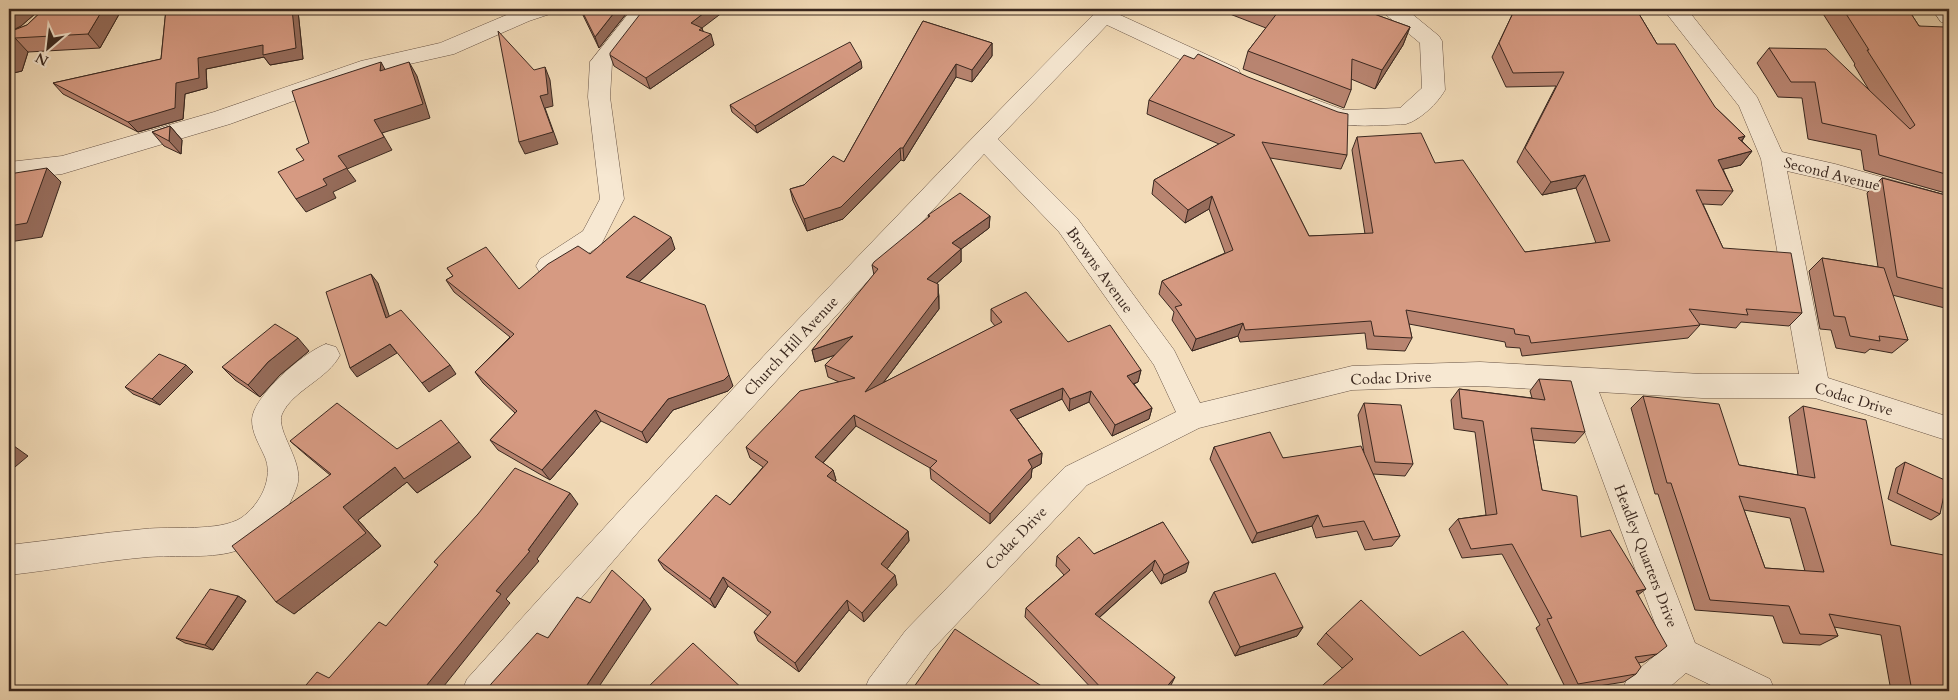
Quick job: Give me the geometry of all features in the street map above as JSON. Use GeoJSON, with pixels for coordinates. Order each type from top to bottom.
{"type":"FeatureCollection","features":[{"type":"Feature","properties":{"kind":"street"},"geometry":{"type":"LineString","coordinates":[[9,171],[62,165],[222,118],[368,66],[446,49],[521,16],[542,9]]}},
{"type":"Feature","properties":{"kind":"street"},"geometry":{"type":"LineString","coordinates":[[549,266],[592,238],[612,199],[599,98],[601,62],[643,9]]}},
{"type":"Feature","properties":{"kind":"street"},"geometry":{"type":"LineString","coordinates":[[1297,101],[1342,118],[1406,116],[1434,90],[1432,42],[1393,9]]}},
{"type":"Feature","properties":{"kind":"street"},"geometry":{"type":"LineString","coordinates":[[1673,9],[1679,14],[1749,103],[1773,159],[1815,386]]}},
{"type":"Feature","properties":{"kind":"street"},"geometry":{"type":"LineString","coordinates":[[1942,9],[1949,17]]}},
{"type":"Feature","properties":{"kind":"street"},"geometry":{"type":"LineString","coordinates":[[1108,12],[1253,84]]}},
{"type":"Feature","properties":{"kind":"street","name":"Church Hill Avenue"},"geometry":{"type":"LineString","coordinates":[[479,691],[628,521],[984,139],[1108,12]]}},
{"type":"Feature","properties":{"kind":"street","name":"Browns Avenue"},"geometry":{"type":"LineString","coordinates":[[984,139],[1068,225],[1164,358],[1193,417]]}},
{"type":"Feature","properties":{"kind":"street","name":"Second Avenue"},"geometry":{"type":"LineString","coordinates":[[1773,159],[1835,173],[1949,205]]}},
{"type":"Feature","properties":{"kind":"street"},"geometry":{"type":"LineString","coordinates":[[9,560],[146,543],[229,539],[253,526],[267,513],[284,484],[280,454],[271,440],[266,419],[272,404],[326,355]]}},
{"type":"Feature","properties":{"kind":"street","name":"Codac Drive"},"geometry":{"type":"LineString","coordinates":[[881,691],[918,641],[1076,476],[1193,417],[1352,378],[1480,374],[1702,386],[1815,386],[1949,429]]}},
{"type":"Feature","properties":{"kind":"street","name":"Headley Quarters Drive"},"geometry":{"type":"LineString","coordinates":[[1580,380],[1683,654]]}},
{"type":"Feature","properties":{"kind":"street"},"geometry":{"type":"LineString","coordinates":[[1639,691],[1683,654],[1758,691]]}},
{"type":"Feature","properties":{"kind":"building"},"geometry":{"type":"Polygon","coordinates":[[[44,9],[103,9],[88,34],[15,38],[9,57],[9,32],[27,25],[44,9]]]}},
{"type":"Feature","properties":{"kind":"building"},"geometry":{"type":"Polygon","coordinates":[[[166,9],[292,9],[296,48],[263,55],[263,45],[198,58],[199,78],[176,83],[175,108],[128,122],[53,83],[161,59],[166,9]]]}},
{"type":"Feature","properties":{"kind":"building"},"geometry":{"type":"Polygon","coordinates":[[[581,9],[617,9],[595,37],[581,9]]]}},
{"type":"Feature","properties":{"kind":"building"},"geometry":{"type":"Polygon","coordinates":[[[644,9],[709,9],[691,23],[702,28],[699,30],[711,34],[646,78],[610,55],[644,9]]]}},
{"type":"Feature","properties":{"kind":"building"},"geometry":{"type":"Polygon","coordinates":[[[1269,9],[1364,9],[1410,27],[1382,70],[1352,59],[1351,90],[1248,51],[1278,12],[1269,9]]]}},
{"type":"Feature","properties":{"kind":"building"},"geometry":{"type":"Polygon","coordinates":[[[1565,9],[1636,9],[1657,44],[1675,44],[1715,107],[1745,136],[1738,138],[1752,151],[1718,160],[1733,191],[1696,190],[1723,248],[1791,253],[1802,313],[1746,309],[1748,315],[1689,309],[1700,325],[1531,343],[1529,336],[1515,334],[1514,329],[1406,310],[1412,338],[1374,336],[1371,321],[1245,330],[1243,323],[1196,339],[1175,307],[1182,305],[1162,281],[1233,250],[1212,196],[1188,210],[1154,180],[1235,135],[1149,100],[1184,55],[1194,59],[1198,54],[1248,77],[1338,112],[1348,114],[1347,155],[1262,142],[1309,236],[1373,233],[1357,137],[1421,133],[1435,163],[1463,160],[1525,252],[1610,241],[1585,175],[1551,182],[1525,148],[1564,72],[1513,73],[1499,43],[1513,13],[1567,12],[1565,9]]]}},
{"type":"Feature","properties":{"kind":"building"},"geometry":{"type":"Polygon","coordinates":[[[1843,9],[1908,9],[1919,26],[1945,27],[1949,33],[1949,175],[1879,155],[1876,135],[1822,123],[1815,82],[1791,82],[1769,48],[1826,49],[1910,129],[1915,125],[1843,9]]]}},
{"type":"Feature","properties":{"kind":"building"},"geometry":{"type":"Polygon","coordinates":[[[923,21],[992,43],[972,70],[956,64],[903,148],[900,148],[841,207],[804,219],[790,189],[804,185],[833,156],[844,162],[923,21]]]}},
{"type":"Feature","properties":{"kind":"building"},"geometry":{"type":"Polygon","coordinates":[[[498,31],[534,70],[545,67],[548,94],[540,96],[553,132],[519,142],[498,31]]]}},
{"type":"Feature","properties":{"kind":"building"},"geometry":{"type":"Polygon","coordinates":[[[850,42],[861,61],[755,126],[730,105],[850,42]]]}},
{"type":"Feature","properties":{"kind":"building"},"geometry":{"type":"Polygon","coordinates":[[[381,62],[380,71],[409,62],[423,104],[374,120],[384,137],[338,156],[347,168],[323,179],[327,185],[296,199],[278,172],[304,160],[296,149],[309,143],[292,91],[381,62]]]}},
{"type":"Feature","properties":{"kind":"building"},"geometry":{"type":"Polygon","coordinates":[[[170,126],[169,141],[152,132],[170,126]]]}},
{"type":"Feature","properties":{"kind":"building"},"geometry":{"type":"Polygon","coordinates":[[[47,168],[27,223],[9,226],[9,174],[47,168]]]}},
{"type":"Feature","properties":{"kind":"building"},"geometry":{"type":"Polygon","coordinates":[[[1882,178],[1949,196],[1949,290],[1897,277],[1882,178]]]}},
{"type":"Feature","properties":{"kind":"building"},"geometry":{"type":"Polygon","coordinates":[[[960,193],[990,216],[952,243],[961,249],[927,279],[938,284],[938,296],[865,392],[1002,322],[991,309],[1026,292],[1068,342],[1110,325],[1141,370],[1127,376],[1152,408],[1115,425],[1091,391],[1070,399],[1063,388],[1010,410],[1042,453],[1028,460],[1032,467],[990,514],[930,468],[937,461],[854,415],[815,457],[833,470],[827,476],[908,531],[881,564],[895,575],[862,613],[847,600],[795,663],[754,632],[771,612],[723,577],[710,599],[658,560],[716,495],[730,505],[768,462],[746,447],[800,391],[855,378],[825,365],[853,336],[812,350],[878,269],[872,265],[874,262],[930,216],[928,215],[960,193]]]}},
{"type":"Feature","properties":{"kind":"building"},"geometry":{"type":"Polygon","coordinates":[[[634,216],[671,237],[626,277],[705,305],[729,375],[724,380],[668,399],[642,432],[595,410],[542,470],[490,440],[517,411],[475,372],[514,334],[446,280],[453,276],[447,268],[486,247],[519,289],[548,264],[578,246],[590,254],[634,216]]]}},
{"type":"Feature","properties":{"kind":"building"},"geometry":{"type":"Polygon","coordinates":[[[1822,258],[1884,268],[1908,340],[1879,336],[1880,341],[1850,336],[1845,317],[1834,316],[1822,258]]]}},
{"type":"Feature","properties":{"kind":"building"},"geometry":{"type":"Polygon","coordinates":[[[371,274],[386,318],[401,310],[450,365],[422,383],[390,344],[350,368],[326,292],[371,274]]]}},
{"type":"Feature","properties":{"kind":"building"},"geometry":{"type":"Polygon","coordinates":[[[275,324],[298,338],[268,362],[248,385],[222,367],[275,324]]]}},
{"type":"Feature","properties":{"kind":"building"},"geometry":{"type":"Polygon","coordinates":[[[159,354],[186,365],[152,399],[125,387],[159,354]]]}},
{"type":"Feature","properties":{"kind":"building"},"geometry":{"type":"Polygon","coordinates":[[[1539,379],[1571,381],[1585,432],[1531,428],[1542,490],[1577,496],[1581,537],[1610,530],[1646,589],[1636,591],[1667,646],[1657,654],[1635,657],[1641,667],[1636,674],[1578,684],[1547,619],[1552,618],[1512,544],[1471,549],[1458,519],[1497,514],[1483,421],[1462,418],[1459,389],[1545,400],[1539,379]]]}},
{"type":"Feature","properties":{"kind":"building"},"geometry":{"type":"Polygon","coordinates":[[[1643,396],[1719,404],[1739,465],[1815,478],[1803,406],[1866,420],[1891,545],[1949,556],[1949,691],[1912,691],[1900,626],[1829,614],[1838,636],[1800,634],[1789,606],[1710,600],[1671,483],[1667,483],[1643,396]],[[1739,496],[1765,568],[1824,572],[1805,508],[1739,496]]]}},
{"type":"Feature","properties":{"kind":"building"},"geometry":{"type":"Polygon","coordinates":[[[337,403],[397,449],[441,420],[459,442],[404,479],[395,467],[343,507],[366,533],[276,602],[232,546],[331,474],[290,441],[337,403]]]}},
{"type":"Feature","properties":{"kind":"building"},"geometry":{"type":"Polygon","coordinates":[[[1364,403],[1401,405],[1413,464],[1375,462],[1364,403]]]}},
{"type":"Feature","properties":{"kind":"building"},"geometry":{"type":"Polygon","coordinates":[[[1270,432],[1283,458],[1361,446],[1400,536],[1373,540],[1364,521],[1323,527],[1318,515],[1257,533],[1214,447],[1270,432]]]}},
{"type":"Feature","properties":{"kind":"building"},"geometry":{"type":"Polygon","coordinates":[[[9,444],[14,446],[9,451],[9,444]]]}},
{"type":"Feature","properties":{"kind":"building"},"geometry":{"type":"Polygon","coordinates":[[[1905,462],[1947,481],[1940,514],[1897,493],[1905,462]]]}},
{"type":"Feature","properties":{"kind":"building"},"geometry":{"type":"Polygon","coordinates":[[[515,468],[570,493],[528,550],[530,551],[496,591],[501,594],[422,691],[301,691],[317,672],[329,678],[379,622],[386,626],[438,565],[434,562],[478,514],[515,468]]]}},
{"type":"Feature","properties":{"kind":"building"},"geometry":{"type":"Polygon","coordinates":[[[1163,522],[1189,562],[1164,575],[1155,560],[1095,614],[1175,677],[1163,691],[1104,691],[1026,608],[1070,570],[1057,556],[1079,537],[1094,554],[1163,522]]]}},
{"type":"Feature","properties":{"kind":"building"},"geometry":{"type":"Polygon","coordinates":[[[612,570],[644,599],[583,691],[487,691],[491,684],[537,633],[548,638],[577,597],[590,603],[612,570]]]}},
{"type":"Feature","properties":{"kind":"building"},"geometry":{"type":"Polygon","coordinates":[[[1275,573],[1303,627],[1240,647],[1214,592],[1275,573]]]}},
{"type":"Feature","properties":{"kind":"building"},"geometry":{"type":"Polygon","coordinates":[[[210,589],[238,596],[205,645],[176,638],[210,589]]]}},
{"type":"Feature","properties":{"kind":"building"},"geometry":{"type":"Polygon","coordinates":[[[1361,600],[1420,656],[1463,631],[1513,691],[1316,691],[1353,659],[1326,633],[1361,600]]]}},
{"type":"Feature","properties":{"kind":"building"},"geometry":{"type":"Polygon","coordinates":[[[955,629],[1049,691],[911,691],[955,629]]]}},
{"type":"Feature","properties":{"kind":"building"},"geometry":{"type":"Polygon","coordinates":[[[693,643],[745,691],[644,691],[693,643]]]}}]}
